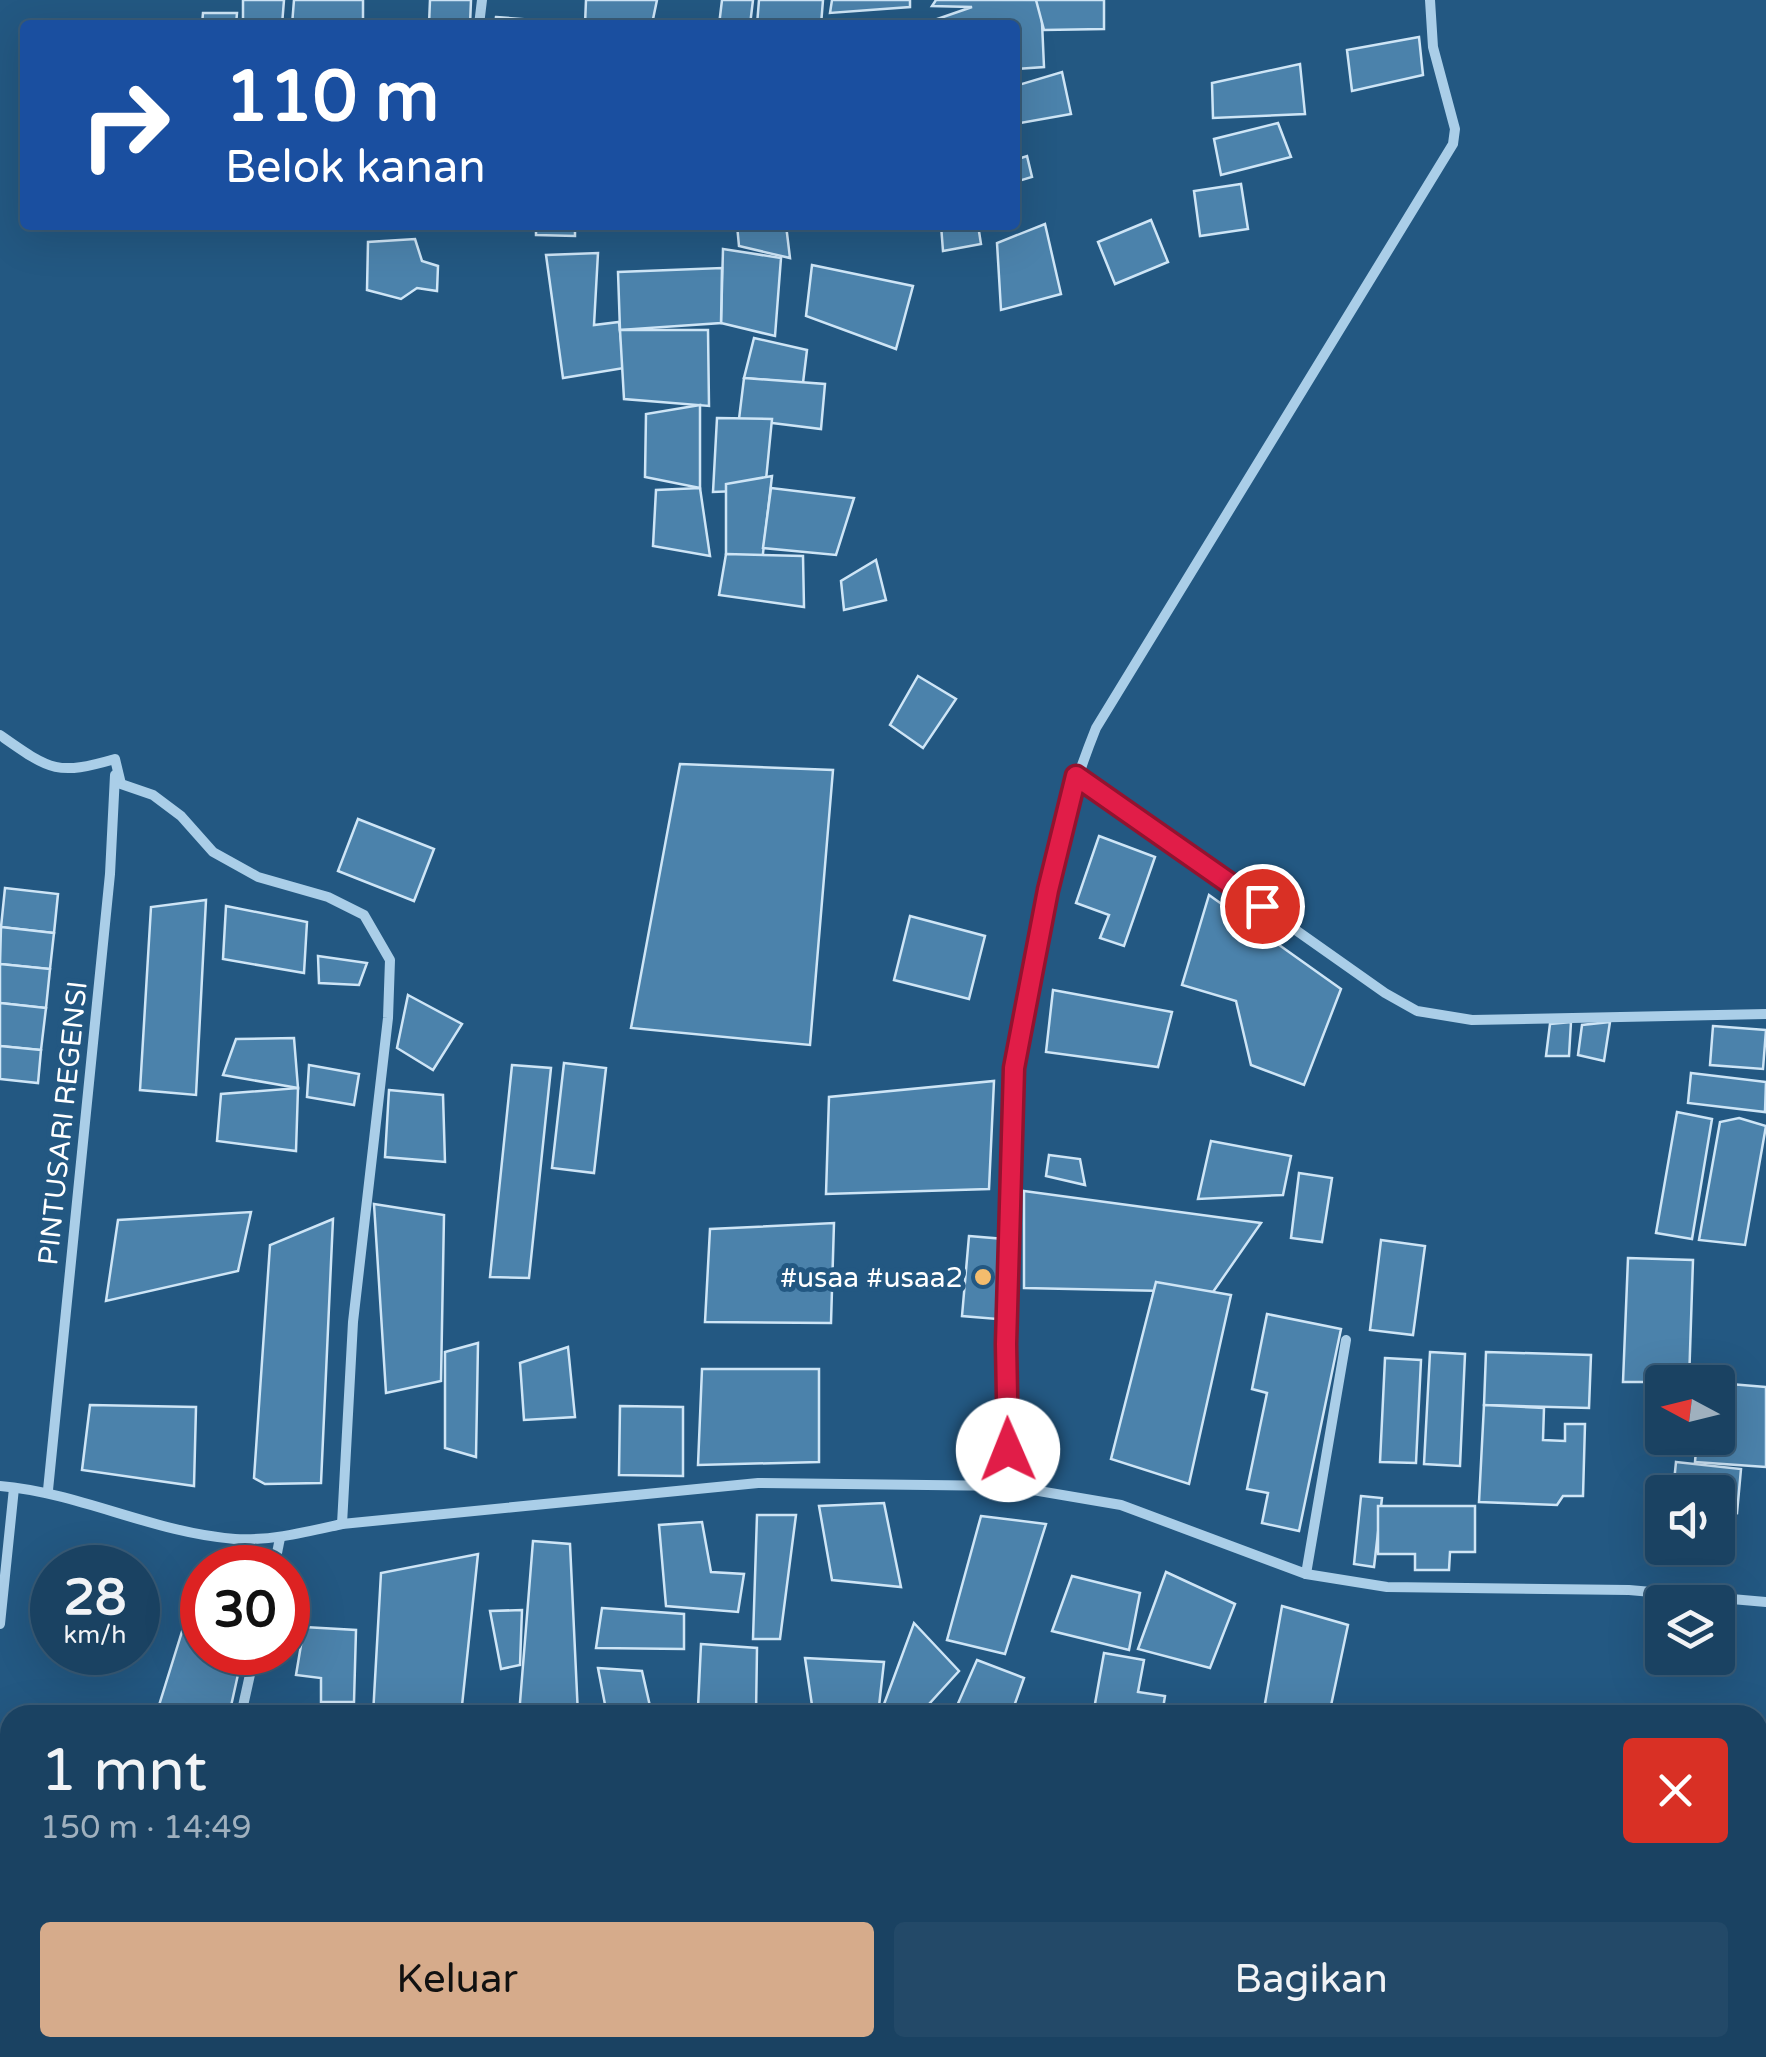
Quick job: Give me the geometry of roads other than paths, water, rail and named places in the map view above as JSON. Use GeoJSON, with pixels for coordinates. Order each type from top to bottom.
{"type":"FeatureCollection","features":[{"type":"Feature","properties":{"kind":"street"},"geometry":{"type":"LineString","coordinates":[[1009,1486],[1006,1344],[1014,1068],[1048,890],[1076,776],[1106,712],[1446,159],[1455,130],[1433,47],[1430,0]]}},
{"type":"Feature","properties":{"kind":"street"},"geometry":{"type":"LineString","coordinates":[[0,735],[35,760],[69,772],[115,759],[121,784],[153,794],[181,816],[213,852],[258,877],[328,897],[364,916],[390,960],[388,1018],[354,1322],[342,1524]]}},
{"type":"Feature","properties":{"kind":"street","name":"PINTUSARI REGENSI"},"geometry":{"type":"LineString","coordinates":[[48,1490],[110,874],[115,759]]}},
{"type":"Feature","properties":{"kind":"street"},"geometry":{"type":"LineString","coordinates":[[1076,776],[1385,993],[1417,1011],[1472,1020],[1766,1014]]}},
{"type":"Feature","properties":{"kind":"street"},"geometry":{"type":"LineString","coordinates":[[1306,1574],[1346,1340]]}},
{"type":"Feature","properties":{"kind":"street"},"geometry":{"type":"LineString","coordinates":[[0,1486],[48,1490],[184,1531],[235,1539],[280,1538],[342,1524],[607,1502],[758,1483],[1009,1486],[1121,1505],[1306,1574],[1387,1587],[1629,1590],[1766,1602]]}},
{"type":"Feature","properties":{"kind":"street"},"geometry":{"type":"LineString","coordinates":[[0,1624],[14,1488]]}},
{"type":"Feature","properties":{"kind":"street"},"geometry":{"type":"LineString","coordinates":[[279,1545],[280,1538]]}},
{"type":"Feature","properties":{"kind":"street"},"geometry":{"type":"LineString","coordinates":[[243,1705],[250,1675]]}},
{"type":"Feature","properties":{"kind":"place","name":"#usaa #usaa2"},"geometry":{"type":"Point","coordinates":[983,1277]}}]}
